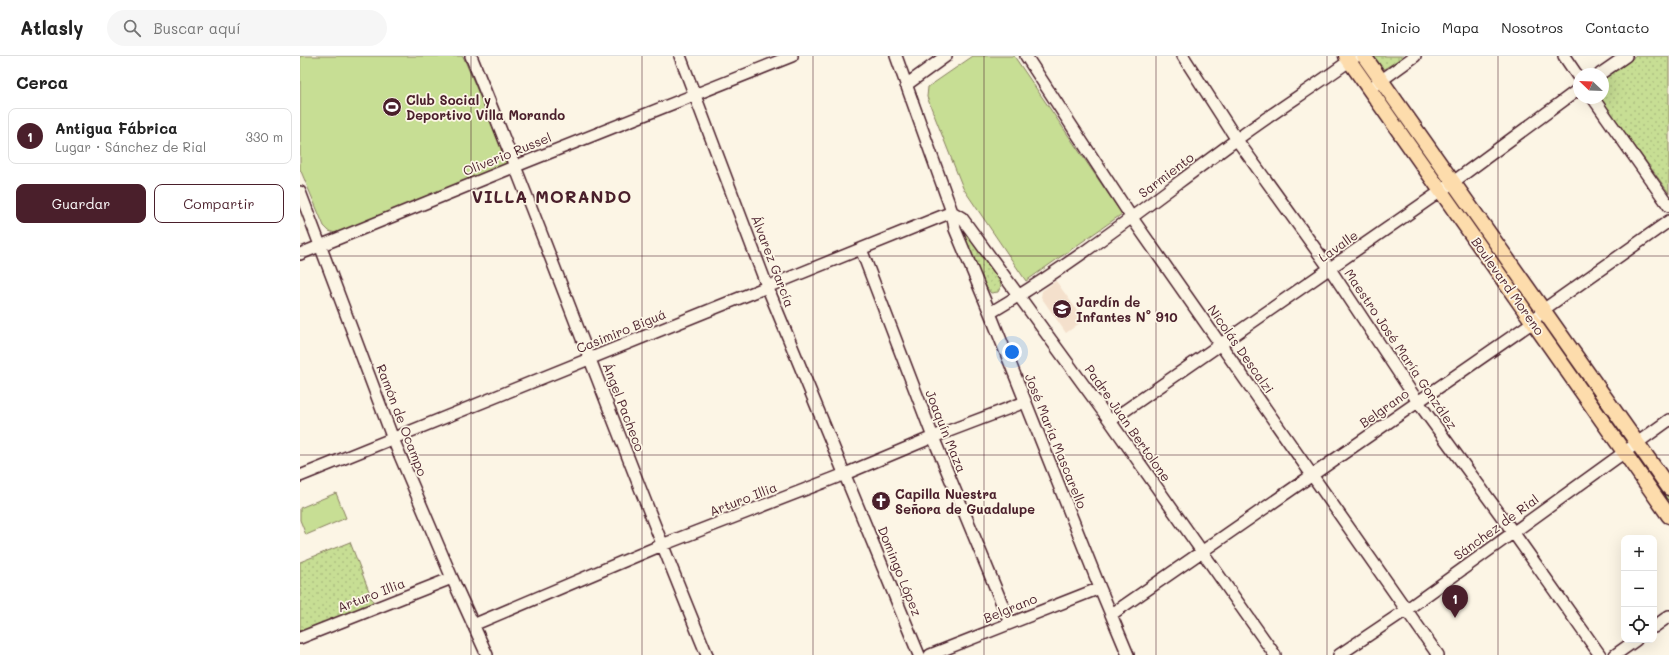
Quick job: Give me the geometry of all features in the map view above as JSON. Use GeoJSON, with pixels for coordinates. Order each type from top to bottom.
{"type":"FeatureCollection","features":[{"type":"Feature","properties":{"kind":"main road","name":"Boulevard Moreno"},"geometry":{"type":"LineString","coordinates":[[1364,56],[1375,85],[1440,191],[1669,516]]}},
{"type":"Feature","properties":{"kind":"main road","name":"Boulevard Moreno"},"geometry":{"type":"LineString","coordinates":[[1350,58],[1375,85],[1453,181],[1468,205],[1669,488]]}},
{"type":"Feature","properties":{"kind":"street","name":"Ángel Pacheco"},"geometry":{"type":"LineString","coordinates":[[471,56],[516,166],[662,545],[707,655]]}},
{"type":"Feature","properties":{"kind":"street","name":"Álvarez García"},"geometry":{"type":"LineString","coordinates":[[680,56],[768,286],[845,474]]}},
{"type":"Feature","properties":{"kind":"street","name":"Oliverio Russel"},"geometry":{"type":"LineString","coordinates":[[300,254],[792,56]]}},
{"type":"Feature","properties":{"kind":"street","name":"José María Mascarello"},"geometry":{"type":"LineString","coordinates":[[896,56],[952,212],[955,229],[1128,655]]}},
{"type":"Feature","properties":{"kind":"street"},"geometry":{"type":"LineString","coordinates":[[906,85],[946,56]]}},
{"type":"Feature","properties":{"kind":"street","name":"Nicolás Descalzi"},"geometry":{"type":"LineString","coordinates":[[1026,56],[1132,218],[1438,655]]}},
{"type":"Feature","properties":{"kind":"street","name":"Maestro José María González"},"geometry":{"type":"LineString","coordinates":[[1183,56],[1237,140],[1330,269],[1418,402],[1513,532],[1600,655]]}},
{"type":"Feature","properties":{"kind":"street"},"geometry":{"type":"LineString","coordinates":[[1375,85],[1415,56]]}},
{"type":"Feature","properties":{"kind":"street"},"geometry":{"type":"LineString","coordinates":[[1564,56],[1573,69]]}},
{"type":"Feature","properties":{"kind":"street"},"geometry":{"type":"LineString","coordinates":[[1609,68],[1626,56]]}},
{"type":"Feature","properties":{"kind":"street","name":"Sarmiento"},"geometry":{"type":"LineString","coordinates":[[990,313],[1020,295],[1132,218],[1350,58]]}},
{"type":"Feature","properties":{"kind":"street","name":"Lavalle"},"geometry":{"type":"LineString","coordinates":[[1110,421],[1330,269],[1440,191],[1573,93]]}},
{"type":"Feature","properties":{"kind":"street"},"geometry":{"type":"LineString","coordinates":[[1597,104],[1669,206]]}},
{"type":"Feature","properties":{"kind":"street","name":"Ramón de Ocampo"},"geometry":{"type":"LineString","coordinates":[[300,192],[393,439],[484,654]]}},
{"type":"Feature","properties":{"kind":"street","name":"Casimiro Biguá"},"geometry":{"type":"LineString","coordinates":[[300,476],[952,212]]}},
{"type":"Feature","properties":{"kind":"street","name":"Padre Juan Bertolone"},"geometry":{"type":"LineString","coordinates":[[952,212],[962,218],[1020,295],[1275,655]]}},
{"type":"Feature","properties":{"kind":"street","name":"Belgrano"},"geometry":{"type":"LineString","coordinates":[[1112,614],[1533,322],[1543,310],[1669,221]]}},
{"type":"Feature","properties":{"kind":"street","name":"Joaquín Maza"},"geometry":{"type":"LineString","coordinates":[[861,249],[933,437],[1010,622]]}},
{"type":"Feature","properties":{"kind":"street","name":"Arturo Illia"},"geometry":{"type":"LineString","coordinates":[[473,625],[662,545],[1025,402]]}},
{"type":"Feature","properties":{"kind":"street","name":"Sánchez de Rial"},"geometry":{"type":"LineString","coordinates":[[1339,655],[1406,610],[1669,420]]}},
{"type":"Feature","properties":{"kind":"street","name":"Domingo López"},"geometry":{"type":"LineString","coordinates":[[845,474],[919,655]]}},
{"type":"Feature","properties":{"kind":"street","name":"Arturo Illia"},"geometry":{"type":"LineString","coordinates":[[300,638],[452,578]]}},
{"type":"Feature","properties":{"kind":"street","name":"Belgrano"},"geometry":{"type":"LineString","coordinates":[[930,655],[1010,622],[1100,588]]}},
{"type":"Feature","properties":{"kind":"street"},"geometry":{"type":"LineString","coordinates":[[1657,625],[1669,616]]}},
{"type":"Feature","properties":{"kind":"street"},"geometry":{"type":"LineString","coordinates":[[1615,655],[1632,643]]}},
{"type":"Feature","properties":{"kind":"shaded area","name":"Jardín de Infantes N° 910"},"geometry":{"type":"Polygon","coordinates":[[[1056,281],[1084,320],[1066,333],[1041,297],[1042,291],[1056,281]]]}},
{"type":"Feature","properties":{"kind":"green space","name":"Club Social y Deportivo Villa Morando"},"geometry":{"type":"Polygon","coordinates":[[[300,56],[463,56],[506,158],[506,167],[338,234],[329,231],[324,226],[300,169],[300,56]]]}},
{"type":"Feature","properties":{"kind":"green space"},"geometry":{"type":"Polygon","coordinates":[[[973,56],[1014,56],[1122,214],[1026,281],[963,188],[927,97],[928,87],[973,56]]]}},
{"type":"Feature","properties":{"kind":"green space"},"geometry":{"type":"Polygon","coordinates":[[[1372,56],[1405,56],[1384,69],[1372,56]]]}},
{"type":"Feature","properties":{"kind":"green space"},"geometry":{"type":"Polygon","coordinates":[[[1636,56],[1669,56],[1669,193],[1604,104],[1609,104],[1609,75],[1636,56]]]}},
{"type":"Feature","properties":{"kind":"green space"},"geometry":{"type":"Polygon","coordinates":[[[1386,93],[1442,173],[1437,177],[1381,96],[1386,93]]]}},
{"type":"Feature","properties":{"kind":"green space"},"geometry":{"type":"Polygon","coordinates":[[[965,235],[969,237],[1000,279],[1001,286],[998,292],[991,293],[986,287],[965,235]]]}},
{"type":"Feature","properties":{"kind":"green space"},"geometry":{"type":"Polygon","coordinates":[[[1546,328],[1551,329],[1626,435],[1624,438],[1621,438],[1564,357],[1569,358],[1553,335],[1546,332],[1546,328]]]}},
{"type":"Feature","properties":{"kind":"green space"},"geometry":{"type":"Polygon","coordinates":[[[1635,454],[1639,455],[1669,497],[1669,507],[1634,458],[1635,454]]]}},
{"type":"Feature","properties":{"kind":"green space"},"geometry":{"type":"Polygon","coordinates":[[[336,493],[346,518],[306,535],[300,520],[300,508],[336,493]]]}},
{"type":"Feature","properties":{"kind":"green space"},"geometry":{"type":"Polygon","coordinates":[[[350,542],[374,604],[300,633],[300,562],[350,542]]]}},
{"type":"Feature","properties":{"kind":"place","name":"Club Social y Deportivo Villa Morando"},"geometry":{"type":"Point","coordinates":[392,107]}},
{"type":"Feature","properties":{"kind":"place","name":"Jardín de Infantes N° 910"},"geometry":{"type":"Point","coordinates":[1062,309]}},
{"type":"Feature","properties":{"kind":"place","name":"Capilla Nuestra Señora de Guadalupe"},"geometry":{"type":"Point","coordinates":[881,501]}},
{"type":"Feature","properties":{"kind":"place","name":"Antigua Fábrica"},"geometry":{"type":"Point","coordinates":[1455,618]}},
{"type":"Feature","properties":{"kind":"district","name":"VILLA MORANDO"},"geometry":{"type":"Point","coordinates":[552,197]}}]}
